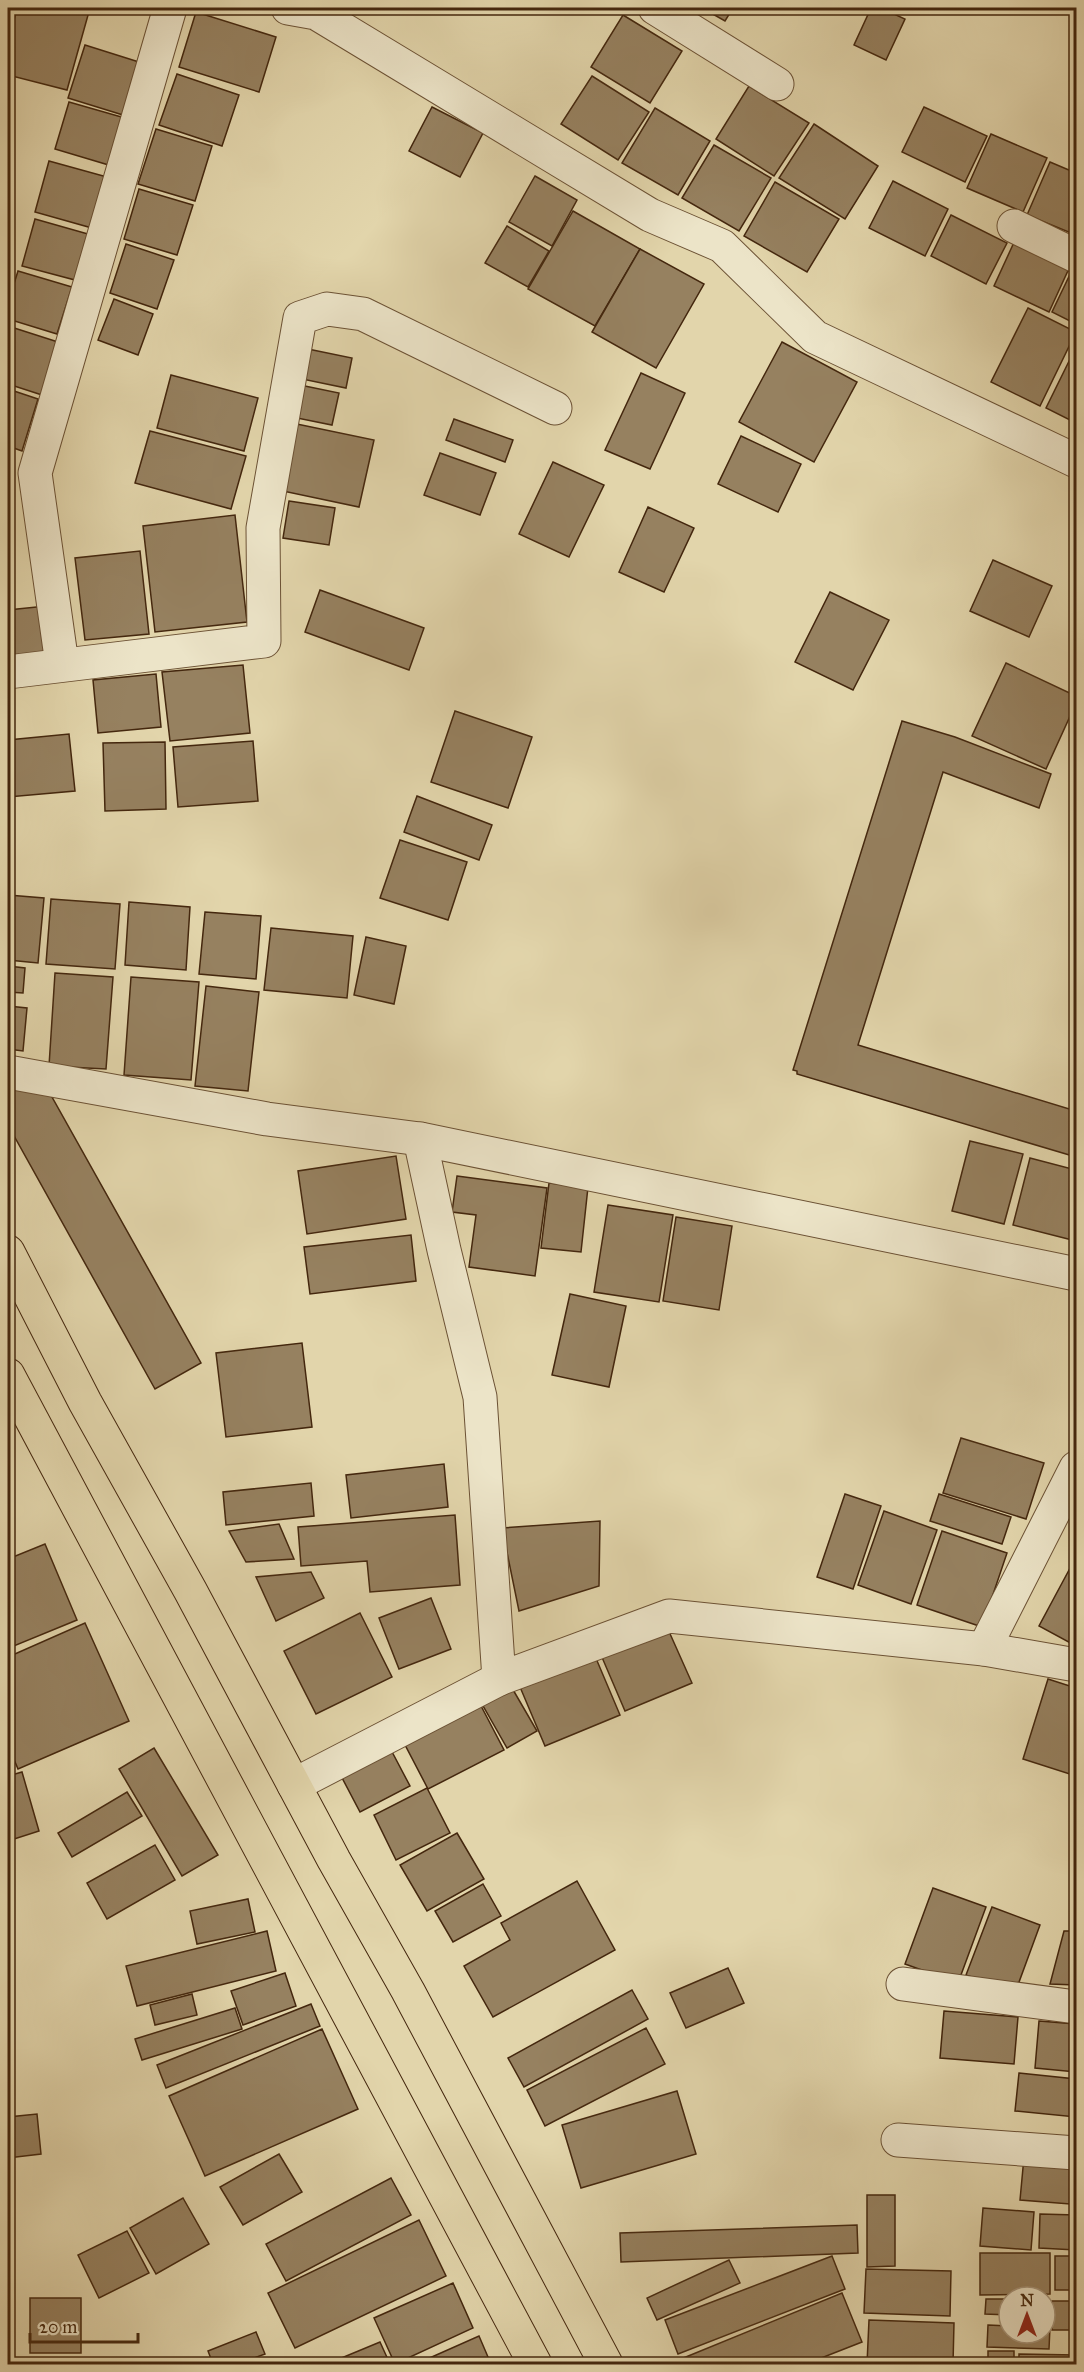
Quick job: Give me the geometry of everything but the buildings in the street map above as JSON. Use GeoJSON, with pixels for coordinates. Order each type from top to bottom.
{"type":"FeatureCollection","features":[{"type":"Feature","properties":{"kind":"highway"},"geometry":{"type":"LineString","coordinates":[[8,1252],[85,1402],[408,1991],[606,2364]]}},
{"type":"Feature","properties":{"kind":"highway"},"geometry":{"type":"LineString","coordinates":[[8,1375],[535,2364]]}},
{"type":"Feature","properties":{"kind":"street"},"geometry":{"type":"LineString","coordinates":[[62,664],[35,473],[170,8]]}},
{"type":"Feature","properties":{"kind":"street"},"geometry":{"type":"LineString","coordinates":[[290,8],[316,13],[650,214],[722,246],[815,337],[1077,460]]}},
{"type":"Feature","properties":{"kind":"street"},"geometry":{"type":"LineString","coordinates":[[655,8],[777,84]]}},
{"type":"Feature","properties":{"kind":"street"},"geometry":{"type":"LineString","coordinates":[[1014,226],[1077,256]]}},
{"type":"Feature","properties":{"kind":"street"},"geometry":{"type":"LineString","coordinates":[[8,672],[264,641],[263,528],[300,318],[327,309],[363,314],[555,408]]}},
{"type":"Feature","properties":{"kind":"street"},"geometry":{"type":"LineString","coordinates":[[8,1072],[267,1119],[420,1139],[1077,1274]]}},
{"type":"Feature","properties":{"kind":"street"},"geometry":{"type":"LineString","coordinates":[[420,1139],[480,1397],[499,1679]]}},
{"type":"Feature","properties":{"kind":"street"},"geometry":{"type":"LineString","coordinates":[[984,1649],[1077,1468]]}},
{"type":"Feature","properties":{"kind":"street"},"geometry":{"type":"LineString","coordinates":[[294,1785],[499,1679],[669,1616],[984,1649],[1077,1665]]}},
{"type":"Feature","properties":{"kind":"street"},"geometry":{"type":"LineString","coordinates":[[903,1984],[1077,2007]]}},
{"type":"Feature","properties":{"kind":"street"},"geometry":{"type":"LineString","coordinates":[[898,2140],[1077,2153]]}}]}
